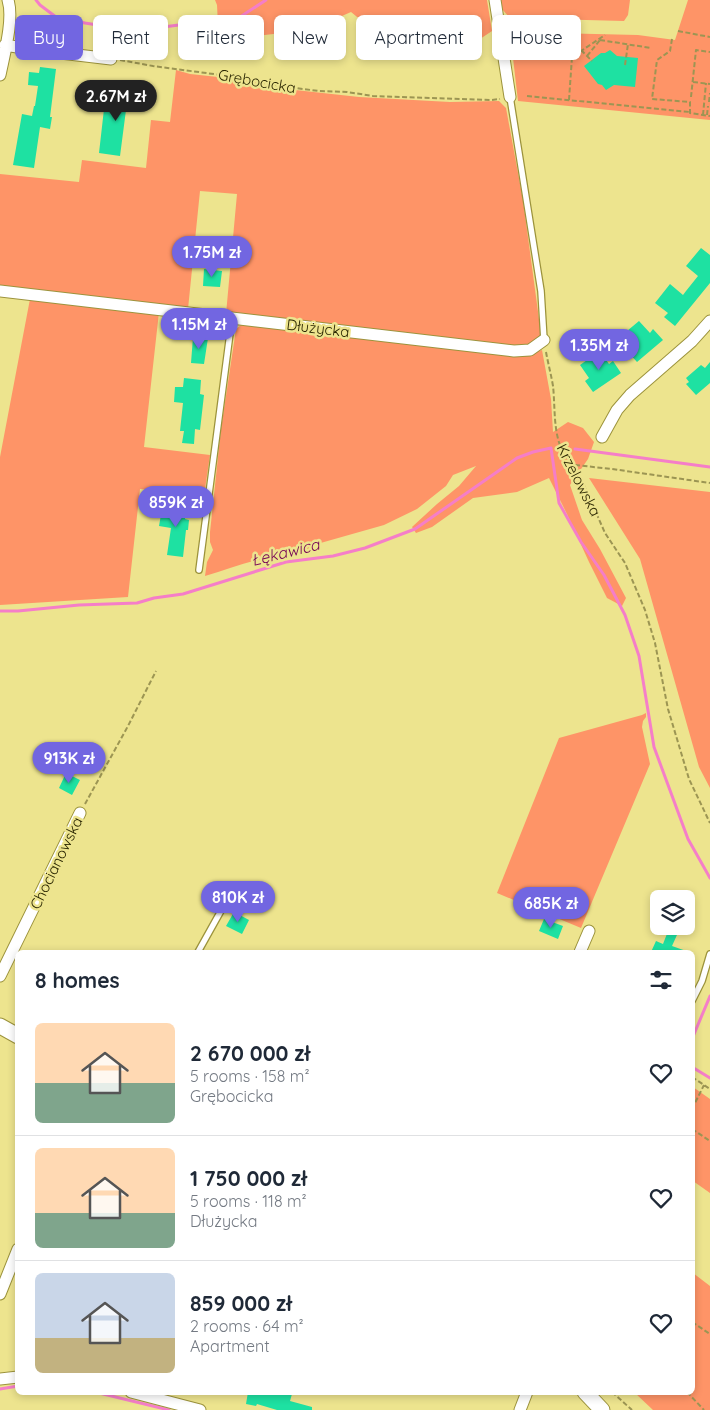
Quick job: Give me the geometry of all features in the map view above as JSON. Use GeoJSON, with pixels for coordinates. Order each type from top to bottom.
{"type":"FeatureCollection","features":[{"type":"Feature","properties":{"kind":"street"},"geometry":{"type":"LineString","coordinates":[[0,75],[9,24],[10,5],[8,0]]}},
{"type":"Feature","properties":{"kind":"street"},"geometry":{"type":"LineString","coordinates":[[495,0],[510,98]]}},
{"type":"Feature","properties":{"kind":"street"},"geometry":{"type":"LineString","coordinates":[[5,45],[93,57]]}},
{"type":"Feature","properties":{"kind":"street","name":"Dłużycka"},"geometry":{"type":"LineString","coordinates":[[0,291],[514,351],[530,350],[544,340]]}},
{"type":"Feature","properties":{"kind":"street"},"geometry":{"type":"LineString","coordinates":[[602,437],[617,410],[630,395],[692,341],[710,321]]}},
{"type":"Feature","properties":{"kind":"street","name":"Chocianowska"},"geometry":{"type":"LineString","coordinates":[[0,976],[80,813]]}},
{"type":"Feature","properties":{"kind":"street"},"geometry":{"type":"LineString","coordinates":[[581,950],[589,931]]}},
{"type":"Feature","properties":{"kind":"street"},"geometry":{"type":"LineString","coordinates":[[0,1026],[15,1034]]}},
{"type":"Feature","properties":{"kind":"street"},"geometry":{"type":"LineString","coordinates":[[0,1294],[15,1256]]}},
{"type":"Feature","properties":{"kind":"street"},"geometry":{"type":"LineString","coordinates":[[0,1379],[15,1377]]}},
{"type":"Feature","properties":{"kind":"street"},"geometry":{"type":"LineString","coordinates":[[142,1395],[200,1410]]}},
{"type":"Feature","properties":{"kind":"street"},"geometry":{"type":"LineString","coordinates":[[520,1410],[526,1395]]}},
{"type":"Feature","properties":{"kind":"street"},"geometry":{"type":"LineString","coordinates":[[588,1395],[602,1410]]}},
{"type":"Feature","properties":{"kind":"lane"},"geometry":{"type":"LineString","coordinates":[[510,98],[541,291],[544,340]]}},
{"type":"Feature","properties":{"kind":"lane"},"geometry":{"type":"LineString","coordinates":[[199,570],[232,318]]}},
{"type":"Feature","properties":{"kind":"lane"},"geometry":{"type":"LineString","coordinates":[[199,950],[222,909]]}},
{"type":"Feature","properties":{"kind":"lane"},"geometry":{"type":"LineString","coordinates":[[695,995],[702,982],[710,954]]}},
{"type":"Feature","properties":{"kind":"path"},"geometry":{"type":"LineString","coordinates":[[678,31],[710,38]]}},
{"type":"Feature","properties":{"kind":"path"},"geometry":{"type":"LineString","coordinates":[[587,56],[605,35],[581,50],[587,56],[592,60]]}},
{"type":"Feature","properties":{"kind":"path"},"geometry":{"type":"LineString","coordinates":[[672,39],[670,51],[657,60],[652,99],[690,102],[690,112]]}},
{"type":"Feature","properties":{"kind":"path"},"geometry":{"type":"LineString","coordinates":[[600,40],[651,48]]}},
{"type":"Feature","properties":{"kind":"path"},"geometry":{"type":"LineString","coordinates":[[625,65],[628,44]]}},
{"type":"Feature","properties":{"kind":"path"},"geometry":{"type":"LineString","coordinates":[[691,97],[696,50],[710,52]]}},
{"type":"Feature","properties":{"kind":"path","name":"Grębocicka"},"geometry":{"type":"LineString","coordinates":[[117,60],[251,79],[279,86],[319,91],[383,96],[491,100],[510,98]]}},
{"type":"Feature","properties":{"kind":"path"},"geometry":{"type":"LineString","coordinates":[[569,101],[572,60]]}},
{"type":"Feature","properties":{"kind":"path"},"geometry":{"type":"LineString","coordinates":[[693,82],[710,84]]}},
{"type":"Feature","properties":{"kind":"path"},"geometry":{"type":"LineString","coordinates":[[703,115],[706,83]]}},
{"type":"Feature","properties":{"kind":"path"},"geometry":{"type":"LineString","coordinates":[[709,102],[710,93]]}},
{"type":"Feature","properties":{"kind":"path"},"geometry":{"type":"LineString","coordinates":[[526,96],[690,112],[709,116],[708,106]]}},
{"type":"Feature","properties":{"kind":"path","name":"Krzelowska"},"geometry":{"type":"LineString","coordinates":[[544,340],[552,386],[556,428],[561,448],[568,460],[575,465],[605,533],[625,563],[645,610],[655,644],[668,709],[690,779],[710,823]]}},
{"type":"Feature","properties":{"kind":"path"},"geometry":{"type":"LineString","coordinates":[[575,465],[710,483]]}},
{"type":"Feature","properties":{"kind":"path","name":"Chocianowska"},"geometry":{"type":"LineString","coordinates":[[80,813],[156,672]]}},
{"type":"Feature","properties":{"kind":"path"},"geometry":{"type":"LineString","coordinates":[[695,1079],[710,1089]]}},
{"type":"Feature","properties":{"kind":"path"},"geometry":{"type":"LineString","coordinates":[[695,1103],[704,1085]]}},
{"type":"Feature","properties":{"kind":"path"},"geometry":{"type":"LineString","coordinates":[[695,1131],[710,1141]]}},
{"type":"Feature","properties":{"kind":"path"},"geometry":{"type":"LineString","coordinates":[[695,1324],[710,1334]]}},
{"type":"Feature","properties":{"kind":"path"},"geometry":{"type":"LineString","coordinates":[[615,1395],[632,1410]]}},
{"type":"Feature","properties":{"kind":"path"},"geometry":{"type":"LineString","coordinates":[[689,1395],[704,1410]]}},
{"type":"Feature","properties":{"kind":"shaded area"},"geometry":{"type":"Polygon","coordinates":[[[215,0],[487,0],[492,31],[482,38],[482,15],[356,16],[351,12],[344,15],[274,15],[274,34],[264,35],[264,15],[218,15],[215,0]]]}},
{"type":"Feature","properties":{"kind":"shaded area"},"geometry":{"type":"Polygon","coordinates":[[[500,0],[630,0],[628,15],[624,21],[581,20],[581,15],[507,15],[501,8],[500,0]]]}},
{"type":"Feature","properties":{"kind":"shaded area"},"geometry":{"type":"Polygon","coordinates":[[[688,0],[710,0],[710,120],[518,101],[513,60],[581,60],[581,34],[638,35],[675,40],[688,0]]]}},
{"type":"Feature","properties":{"kind":"shaded area"},"geometry":{"type":"Polygon","coordinates":[[[176,70],[190,74],[246,80],[277,88],[359,97],[450,102],[499,101],[506,108],[523,200],[541,334],[540,339],[530,348],[226,314],[237,194],[200,191],[188,309],[0,288],[0,174],[79,182],[82,160],[146,168],[151,120],[170,122],[176,70]]]}},
{"type":"Feature","properties":{"kind":"shaded area"},"geometry":{"type":"Polygon","coordinates":[[[30,299],[159,312],[144,447],[210,455],[204,496],[140,489],[128,597],[0,605],[0,457],[30,299]]]}},
{"type":"Feature","properties":{"kind":"shaded area"},"geometry":{"type":"Polygon","coordinates":[[[241,325],[528,355],[542,350],[551,399],[553,432],[568,422],[583,428],[594,442],[588,459],[570,485],[582,520],[626,598],[622,606],[607,598],[549,478],[517,492],[473,498],[432,527],[416,533],[412,527],[459,486],[476,466],[453,475],[446,486],[417,509],[384,525],[317,544],[296,553],[244,563],[205,576],[207,562],[213,550],[210,542],[210,532],[221,429],[236,329],[241,325]]]}},
{"type":"Feature","properties":{"kind":"shaded area"},"geometry":{"type":"Polygon","coordinates":[[[589,478],[710,492],[710,788],[699,767],[640,559],[589,478]]]}},
{"type":"Feature","properties":{"kind":"shaded area"},"geometry":{"type":"Polygon","coordinates":[[[646,713],[642,727],[650,764],[581,928],[497,893],[559,738],[646,713]]]}},
{"type":"Feature","properties":{"kind":"shaded area"},"geometry":{"type":"Polygon","coordinates":[[[695,1088],[710,1099],[710,1193],[695,1182],[695,1088]]]}},
{"type":"Feature","properties":{"kind":"shaded area"},"geometry":{"type":"Polygon","coordinates":[[[695,1275],[710,1286],[710,1410],[653,1410],[637,1395],[695,1395],[695,1275]]]}},
{"type":"Feature","properties":{"kind":"building"},"geometry":{"type":"Polygon","coordinates":[[[610,50],[617,56],[638,58],[635,87],[614,85],[606,90],[602,85],[598,84],[584,66],[601,53],[610,50]]]}},
{"type":"Feature","properties":{"kind":"building"},"geometry":{"type":"Polygon","coordinates":[[[40,67],[56,69],[50,129],[40,127],[34,168],[13,165],[22,114],[32,116],[35,106],[38,86],[28,85],[29,72],[39,73],[40,67]]]}},
{"type":"Feature","properties":{"kind":"building"},"geometry":{"type":"Polygon","coordinates":[[[120,93],[140,96],[138,112],[126,110],[120,156],[99,153],[104,109],[101,109],[102,97],[119,99],[120,93]]]}},
{"type":"Feature","properties":{"kind":"building"},"geometry":{"type":"Polygon","coordinates":[[[701,248],[710,255],[710,283],[675,326],[664,317],[668,313],[655,303],[670,284],[683,295],[698,276],[686,266],[701,248]]]}},
{"type":"Feature","properties":{"kind":"building"},"geometry":{"type":"Polygon","coordinates":[[[204,269],[222,271],[220,287],[203,286],[204,269]]]}},
{"type":"Feature","properties":{"kind":"building"},"geometry":{"type":"Polygon","coordinates":[[[639,321],[650,333],[653,329],[663,340],[637,362],[628,352],[632,348],[621,336],[639,321]]]}},
{"type":"Feature","properties":{"kind":"building"},"geometry":{"type":"Polygon","coordinates":[[[193,337],[208,338],[204,364],[191,363],[193,337]]]}},
{"type":"Feature","properties":{"kind":"building"},"geometry":{"type":"Polygon","coordinates":[[[600,351],[609,364],[613,361],[621,373],[593,392],[585,381],[589,378],[580,365],[600,351]]]}},
{"type":"Feature","properties":{"kind":"building"},"geometry":{"type":"Polygon","coordinates":[[[710,362],[710,383],[696,395],[686,384],[689,382],[686,378],[701,365],[705,368],[710,362]]]}},
{"type":"Feature","properties":{"kind":"building"},"geometry":{"type":"Polygon","coordinates":[[[184,378],[201,380],[200,394],[204,395],[200,430],[195,429],[194,444],[182,443],[184,431],[180,431],[183,403],[174,402],[175,387],[183,387],[184,378]]]}},
{"type":"Feature","properties":{"kind":"building"},"geometry":{"type":"Polygon","coordinates":[[[176,502],[187,504],[185,519],[189,520],[183,557],[167,555],[171,528],[159,526],[162,509],[174,511],[176,502]]]}},
{"type":"Feature","properties":{"kind":"building"},"geometry":{"type":"Polygon","coordinates":[[[66,773],[80,780],[72,795],[59,788],[66,773]]]}},
{"type":"Feature","properties":{"kind":"building"},"geometry":{"type":"Polygon","coordinates":[[[234,912],[249,920],[242,934],[226,926],[234,912]]]}},
{"type":"Feature","properties":{"kind":"building"},"geometry":{"type":"Polygon","coordinates":[[[544,919],[563,926],[558,939],[539,931],[544,919]]]}},
{"type":"Feature","properties":{"kind":"building"},"geometry":{"type":"Polygon","coordinates":[[[666,935],[677,935],[672,946],[683,950],[652,950],[656,941],[663,944],[666,935]]]}},
{"type":"Feature","properties":{"kind":"building"},"geometry":{"type":"Polygon","coordinates":[[[248,1395],[292,1395],[290,1401],[312,1407],[312,1410],[277,1410],[257,1404],[256,1406],[246,1404],[248,1395]]]}},
{"type":"Feature","properties":{"kind":"waterway"},"geometry":{"type":"LineString","coordinates":[[36,0],[56,17],[128,30],[240,17],[266,0]]}},
{"type":"Feature","properties":{"kind":"waterway","name":"Łękawica"},"geometry":{"type":"LineString","coordinates":[[0,611],[137,603],[154,598],[183,594],[286,562],[333,556],[365,548],[415,529],[517,458],[551,448],[559,503],[581,542],[604,575],[625,615],[639,656],[654,747],[688,839],[710,878]]}},
{"type":"Feature","properties":{"kind":"waterway","name":"Łękawica"},"geometry":{"type":"LineString","coordinates":[[575,449],[710,467]]}},
{"type":"Feature","properties":{"kind":"waterway"},"geometry":{"type":"LineString","coordinates":[[695,1032],[710,996]]}},
{"type":"Feature","properties":{"kind":"waterway"},"geometry":{"type":"LineString","coordinates":[[695,1069],[710,1078]]}},
{"type":"Feature","properties":{"kind":"waterway"},"geometry":{"type":"LineString","coordinates":[[0,1389],[15,1386]]}},
{"type":"Feature","properties":{"kind":"waterway"},"geometry":{"type":"LineString","coordinates":[[107,1395],[169,1410]]}}]}
